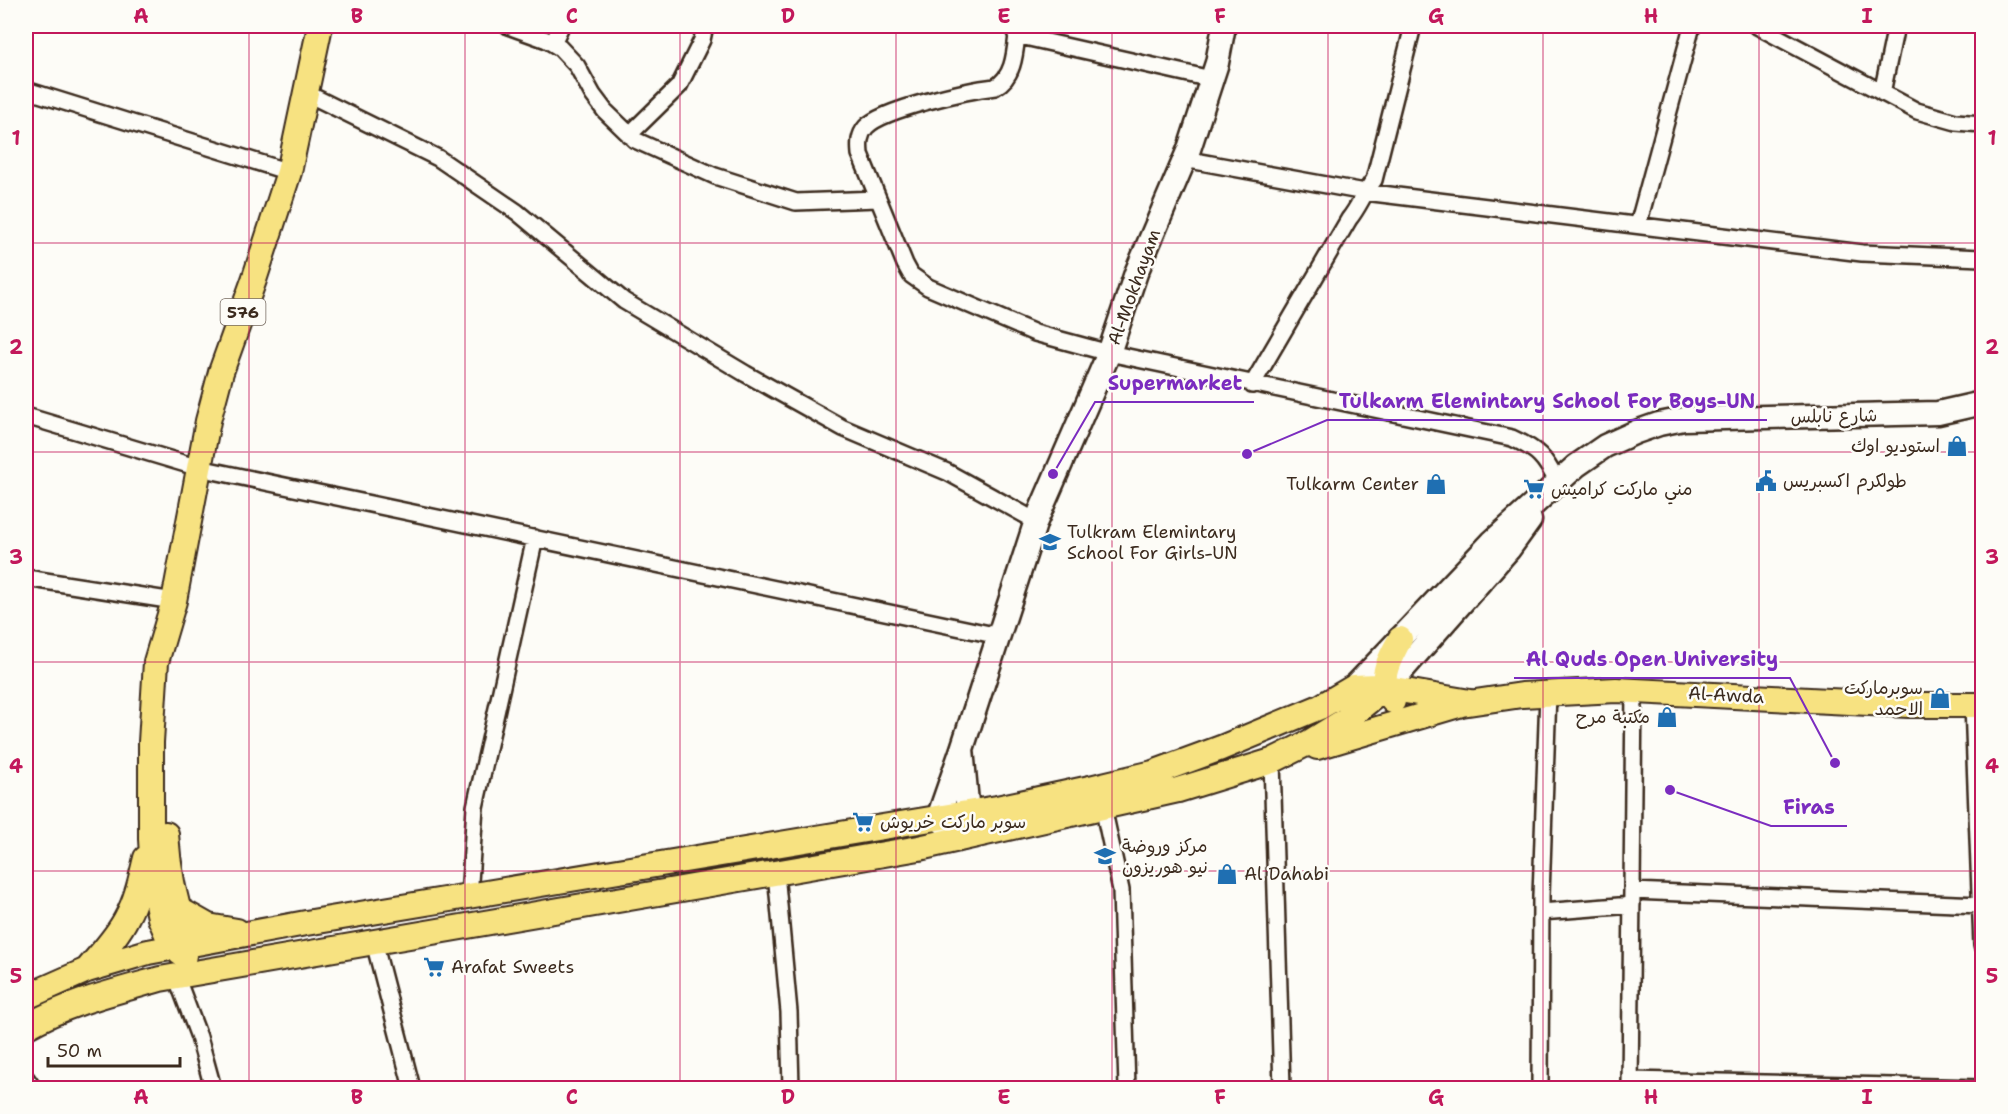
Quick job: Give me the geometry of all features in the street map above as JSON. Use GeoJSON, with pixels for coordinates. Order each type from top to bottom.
{"type":"FeatureCollection","features":[{"type":"Feature","properties":{"kind":"main road","name":"576"},"geometry":{"type":"LineString","coordinates":[[174,601],[208,421],[221,372],[289,172],[306,93],[315,28]]}},
{"type":"Feature","properties":{"kind":"main road"},"geometry":{"type":"LineString","coordinates":[[174,601],[156,662],[151,742],[151,839],[154,888],[160,918],[178,955]]}},
{"type":"Feature","properties":{"kind":"main road"},"geometry":{"type":"LineString","coordinates":[[174,601],[166,740],[166,817],[167,852],[178,909],[178,955]]}},
{"type":"Feature","properties":{"kind":"main road"},"geometry":{"type":"LineString","coordinates":[[1400,639],[1385,668],[1385,688],[1395,703],[1417,709],[1434,710],[1470,702]]}},
{"type":"Feature","properties":{"kind":"main road"},"geometry":{"type":"LineString","coordinates":[[26,1028],[44,1017],[89,999],[145,983],[178,955],[251,933],[968,813],[1090,788],[1153,773],[1221,748],[1320,707],[1354,687],[1385,688]]}},
{"type":"Feature","properties":{"kind":"main road"},"geometry":{"type":"LineString","coordinates":[[1272,761],[1310,742],[1344,721],[1385,688]]}},
{"type":"Feature","properties":{"kind":"main road","name":"Al-Awda"},"geometry":{"type":"LineString","coordinates":[[1470,702],[1548,693],[1634,690],[1908,705],[1978,705]]}},
{"type":"Feature","properties":{"kind":"main road"},"geometry":{"type":"LineString","coordinates":[[29,993],[87,970],[148,952],[178,955],[210,970],[961,839],[1178,790],[1470,702]]}},
{"type":"Feature","properties":{"kind":"main road"},"geometry":{"type":"LineString","coordinates":[[87,970],[127,917],[136,894],[151,839]]}},
{"type":"Feature","properties":{"kind":"main road"},"geometry":{"type":"LineString","coordinates":[[178,909],[208,926],[251,933]]}},
{"type":"Feature","properties":{"kind":"street"},"geometry":{"type":"LineString","coordinates":[[508,26],[554,43],[569,56],[605,111],[635,140],[715,176],[796,202],[878,199]]}},
{"type":"Feature","properties":{"kind":"street"},"geometry":{"type":"LineString","coordinates":[[554,43],[561,26]]}},
{"type":"Feature","properties":{"kind":"street"},"geometry":{"type":"LineString","coordinates":[[629,135],[679,86],[702,40],[705,26]]}},
{"type":"Feature","properties":{"kind":"street","name":"Al-Mokhayam"},"geometry":{"type":"LineString","coordinates":[[938,818],[1036,521],[1109,353],[1136,273],[1184,159],[1212,79],[1224,26]]}},
{"type":"Feature","properties":{"kind":"street"},"geometry":{"type":"LineString","coordinates":[[1252,384],[1369,186],[1413,26]]}},
{"type":"Feature","properties":{"kind":"street"},"geometry":{"type":"LineString","coordinates":[[1638,225],[1692,26]]}},
{"type":"Feature","properties":{"kind":"street"},"geometry":{"type":"LineString","coordinates":[[1757,26],[1917,111],[1936,117],[1983,124]]}},
{"type":"Feature","properties":{"kind":"street"},"geometry":{"type":"LineString","coordinates":[[1882,93],[1896,26]]}},
{"type":"Feature","properties":{"kind":"street"},"geometry":{"type":"LineString","coordinates":[[1212,79],[1017,30],[1011,71],[1002,84],[911,106],[874,122],[866,127],[859,144],[860,154],[905,264],[918,281],[928,287],[1035,333],[1109,353],[1512,438],[1538,452],[1546,461],[1557,483]]}},
{"type":"Feature","properties":{"kind":"street"},"geometry":{"type":"LineString","coordinates":[[26,90],[289,172]]}},
{"type":"Feature","properties":{"kind":"street"},"geometry":{"type":"LineString","coordinates":[[306,93],[438,158],[517,212],[624,301],[746,374],[843,428],[947,472],[1036,521]]}},
{"type":"Feature","properties":{"kind":"street"},"geometry":{"type":"LineString","coordinates":[[1184,159],[1369,186],[1383,194],[1862,253],[1983,258]]}},
{"type":"Feature","properties":{"kind":"street","name":"شارع نابلس"},"geometry":{"type":"LineString","coordinates":[[1557,483],[1576,466],[1605,446],[1659,424],[1684,420],[1938,413],[1983,403]]}},
{"type":"Feature","properties":{"kind":"street"},"geometry":{"type":"LineString","coordinates":[[26,416],[200,468],[999,636]]}},
{"type":"Feature","properties":{"kind":"street"},"geometry":{"type":"LineString","coordinates":[[1354,687],[1492,542],[1557,483]]}},
{"type":"Feature","properties":{"kind":"street"},"geometry":{"type":"LineString","coordinates":[[1385,688],[1509,549],[1557,483]]}},
{"type":"Feature","properties":{"kind":"street"},"geometry":{"type":"LineString","coordinates":[[469,897],[476,807],[535,538]]}},
{"type":"Feature","properties":{"kind":"street"},"geometry":{"type":"LineString","coordinates":[[26,578],[174,601]]}},
{"type":"Feature","properties":{"kind":"street"},"geometry":{"type":"LineString","coordinates":[[1634,690],[1630,1084],[1983,1088]]}},
{"type":"Feature","properties":{"kind":"street"},"geometry":{"type":"LineString","coordinates":[[1540,1089],[1541,912],[1548,693]]}},
{"type":"Feature","properties":{"kind":"street"},"geometry":{"type":"LineString","coordinates":[[1978,705],[1983,946]]}},
{"type":"Feature","properties":{"kind":"street"},"geometry":{"type":"LineString","coordinates":[[938,818],[961,839],[968,813],[962,749]]}},
{"type":"Feature","properties":{"kind":"street"},"geometry":{"type":"LineString","coordinates":[[1272,761],[1282,1089]]}},
{"type":"Feature","properties":{"kind":"street"},"geometry":{"type":"LineString","coordinates":[[1103,807],[1121,890],[1127,1089]]}},
{"type":"Feature","properties":{"kind":"street"},"geometry":{"type":"LineString","coordinates":[[776,873],[789,1012],[791,1089]]}},
{"type":"Feature","properties":{"kind":"street"},"geometry":{"type":"LineString","coordinates":[[1541,912],[1632,898],[1981,905]]}},
{"type":"Feature","properties":{"kind":"street"},"geometry":{"type":"LineString","coordinates":[[374,942],[412,1089]]}},
{"type":"Feature","properties":{"kind":"street"},"geometry":{"type":"LineString","coordinates":[[178,955],[213,1089]]}},
{"type":"Feature","properties":{"kind":"street"},"geometry":{"type":"LineString","coordinates":[[26,1078],[33,1089]]}},
{"type":"Feature","properties":{"kind":"place","name":"استوديو اوك"},"geometry":{"type":"Point","coordinates":[1957,446]}},
{"type":"Feature","properties":{"kind":"place","name":"Tulkarm Elemintary School For Boys-UN"},"geometry":{"type":"Point","coordinates":[1247,454]}},
{"type":"Feature","properties":{"kind":"place","name":"Supermarket"},"geometry":{"type":"Point","coordinates":[1053,474]}},
{"type":"Feature","properties":{"kind":"place","name":"طولكرم اكسبريس"},"geometry":{"type":"Point","coordinates":[1766,481]}},
{"type":"Feature","properties":{"kind":"place","name":"Tulkarm Center"},"geometry":{"type":"Point","coordinates":[1436,484]}},
{"type":"Feature","properties":{"kind":"place","name":"مني ماركت كراميش"},"geometry":{"type":"Point","coordinates":[1534,489]}},
{"type":"Feature","properties":{"kind":"place","name":"Tulkram Elemintary School For Girls-UN"},"geometry":{"type":"Point","coordinates":[1050,542]}},
{"type":"Feature","properties":{"kind":"place","name":"سوبرماركت الاحمد"},"geometry":{"type":"Point","coordinates":[1940,698]}},
{"type":"Feature","properties":{"kind":"place","name":"مكتبة مرح"},"geometry":{"type":"Point","coordinates":[1667,717]}},
{"type":"Feature","properties":{"kind":"place","name":"Al Quds Open University"},"geometry":{"type":"Point","coordinates":[1835,763]}},
{"type":"Feature","properties":{"kind":"place","name":"Firas"},"geometry":{"type":"Point","coordinates":[1670,790]}},
{"type":"Feature","properties":{"kind":"place","name":"سوبر ماركت خريوش"},"geometry":{"type":"Point","coordinates":[863,822]}},
{"type":"Feature","properties":{"kind":"place","name":"مركز وروضة نيو هوريزون"},"geometry":{"type":"Point","coordinates":[1105,856]}},
{"type":"Feature","properties":{"kind":"place","name":"Al Dahabi"},"geometry":{"type":"Point","coordinates":[1227,874]}},
{"type":"Feature","properties":{"kind":"place","name":"Arafat Sweets"},"geometry":{"type":"Point","coordinates":[434,967]}}]}
